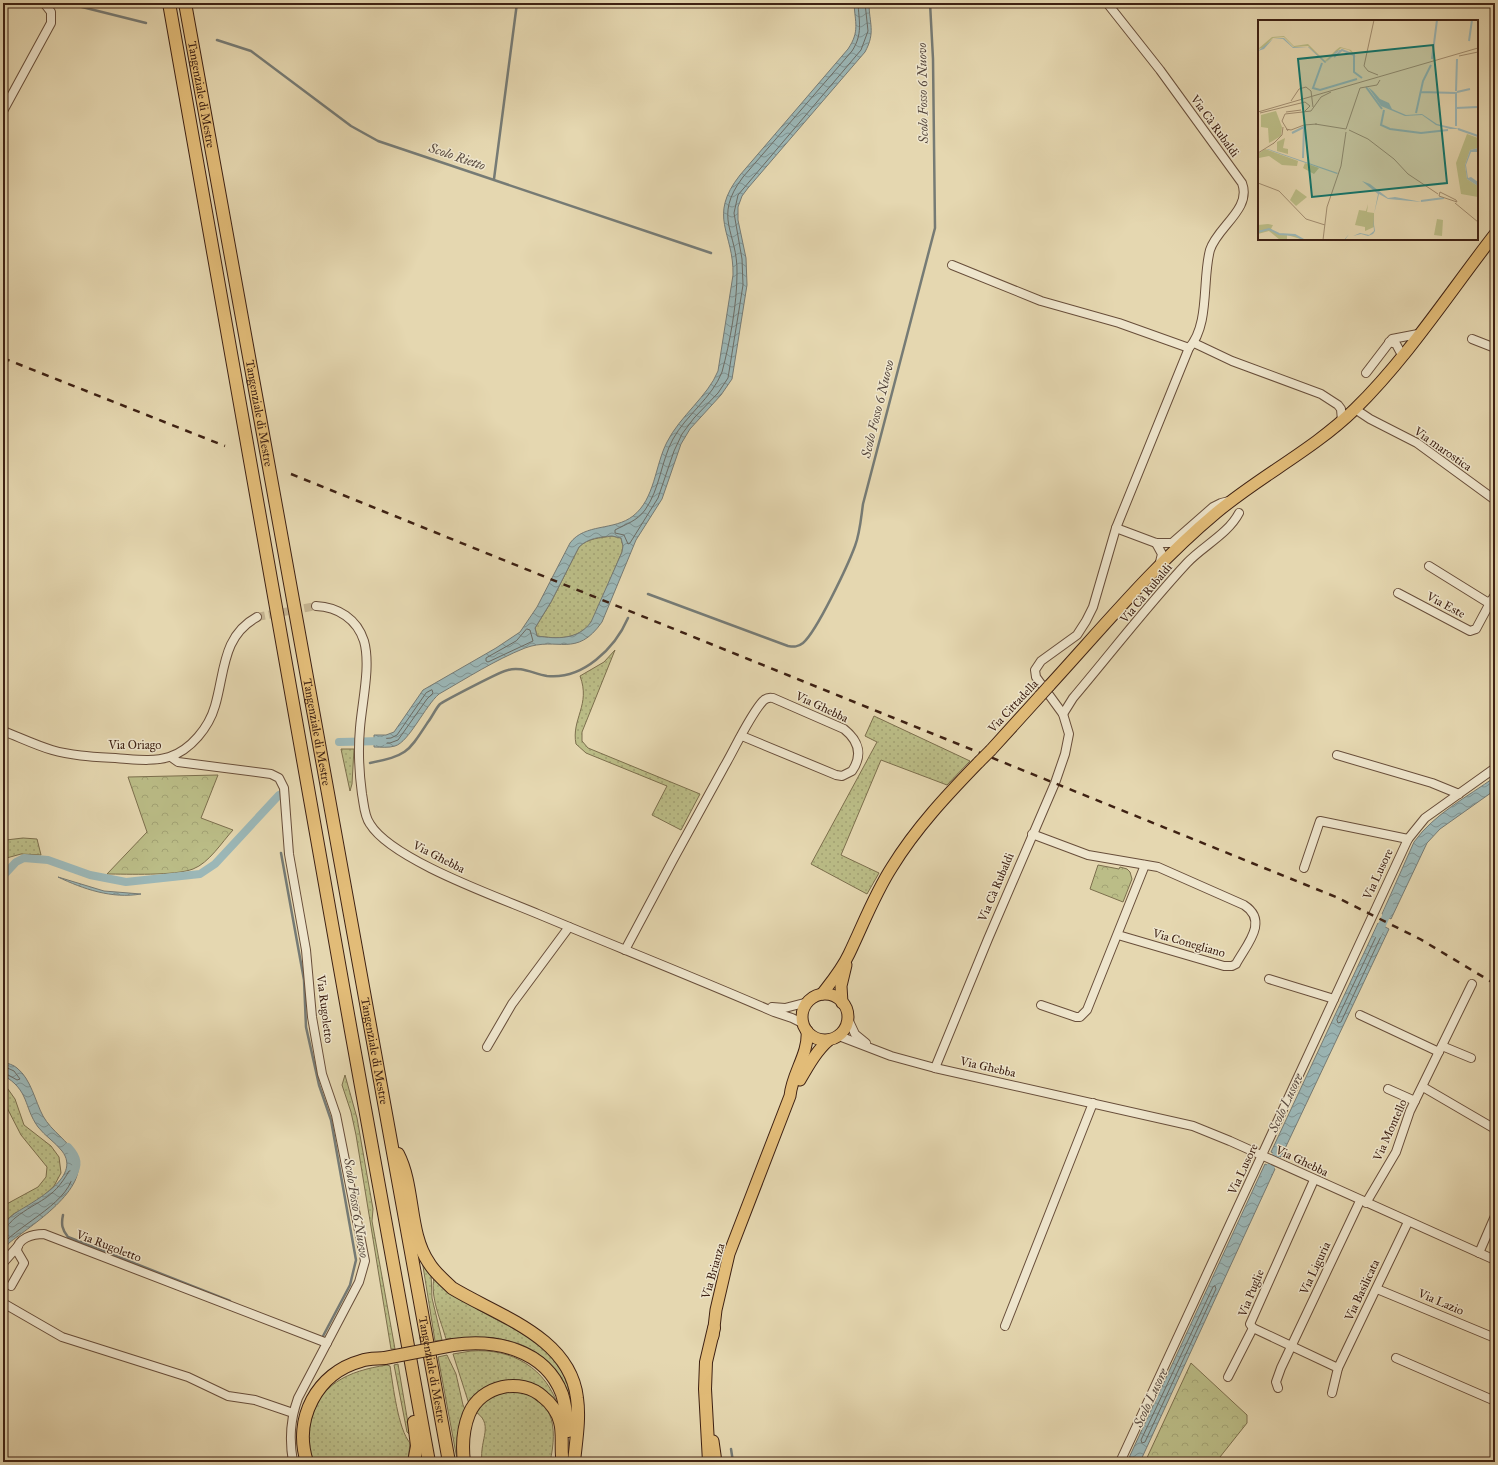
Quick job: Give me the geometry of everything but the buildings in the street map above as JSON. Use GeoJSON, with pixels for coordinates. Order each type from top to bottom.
{"type":"FeatureCollection","features":[{"type":"Feature","properties":{"kind":"highway","name":"Tangenziale di Mestre"},"geometry":{"type":"LineString","coordinates":[[169,3],[348,1015],[429,1462]]}},
{"type":"Feature","properties":{"kind":"highway","name":"Tangenziale di Mestre"},"geometry":{"type":"LineString","coordinates":[[186,3],[449,1462]]}},
{"type":"Feature","properties":{"kind":"highway"},"geometry":{"type":"LineString","coordinates":[[392,1142],[405,1168],[418,1238],[428,1263],[441,1278],[472,1300],[544,1340],[557,1353],[568,1368],[574,1382],[577,1398],[577,1435],[567,1460]]}},
{"type":"Feature","properties":{"kind":"highway"},"geometry":{"type":"LineString","coordinates":[[709,1462],[705,1389],[706,1362],[714,1328]]}},
{"type":"Feature","properties":{"kind":"highway"},"geometry":{"type":"LineString","coordinates":[[307,1462],[303,1450],[302,1434],[308,1405],[316,1393],[334,1374],[361,1361],[473,1342],[514,1348],[531,1357],[545,1368],[555,1381],[561,1393],[566,1415],[567,1460]]}},
{"type":"Feature","properties":{"kind":"highway"},"geometry":{"type":"LineString","coordinates":[[412,1369],[407,1382],[416,1435],[414,1462]]}},
{"type":"Feature","properties":{"kind":"highway"},"geometry":{"type":"LineString","coordinates":[[464,1462],[464,1431],[471,1410],[484,1396],[496,1388],[518,1386],[539,1393],[553,1407],[560,1422],[567,1460]]}},
{"type":"Feature","properties":{"kind":"main road","name":"Via Cittadella"},"geometry":{"type":"LineString","coordinates":[[822,994],[833,982],[848,955],[872,902],[901,853],[935,809],[1158,568],[1191,535],[1230,501],[1316,442],[1355,409],[1390,371],[1495,234]]}},
{"type":"Feature","properties":{"kind":"main road","name":"Via Cittadella"},"geometry":{"type":"LineString","coordinates":[[842,1003],[841,986],[848,955]]}},
{"type":"Feature","properties":{"kind":"main road"},"geometry":{"type":"LineString","coordinates":[[822,994],[830,995],[842,1003],[845,1008],[848,1020],[844,1029],[834,1038],[816,1038],[805,1027],[803,1013],[808,1002],[812,998],[822,994]]}},
{"type":"Feature","properties":{"kind":"main road","name":"Via Brianza"},"geometry":{"type":"LineString","coordinates":[[790,1096],[791,1087],[808,1040],[805,1027]]}},
{"type":"Feature","properties":{"kind":"main road","name":"Via Brianza"},"geometry":{"type":"LineString","coordinates":[[716,1462],[712,1433],[711,1393],[714,1328],[722,1280],[730,1254],[790,1096],[823,1045],[834,1038]]}},
{"type":"Feature","properties":{"kind":"street"},"geometry":{"type":"LineString","coordinates":[[3,111],[51,23],[51,12],[44,3]]}},
{"type":"Feature","properties":{"kind":"street","name":"Via Cà Rubaldi"},"geometry":{"type":"LineString","coordinates":[[936,1068],[1032,834],[1055,783],[1065,754],[1069,734],[1063,714],[1036,677],[1035,670],[1041,661],[1077,635],[1093,607],[1116,528],[1192,346],[1201,318],[1210,249],[1241,205],[1244,196],[1242,183],[1160,70],[1107,3]]}},
{"type":"Feature","properties":{"kind":"street"},"geometry":{"type":"LineString","coordinates":[[952,265],[1041,301],[1192,346],[1333,401],[1341,409],[1342,421]]}},
{"type":"Feature","properties":{"kind":"street"},"geometry":{"type":"LineString","coordinates":[[1366,373],[1389,342],[1394,338],[1418,334]]}},
{"type":"Feature","properties":{"kind":"street"},"geometry":{"type":"LineString","coordinates":[[1472,339],[1495,348]]}},
{"type":"Feature","properties":{"kind":"street"},"geometry":{"type":"LineString","coordinates":[[1389,342],[1396,344],[1402,355]]}},
{"type":"Feature","properties":{"kind":"street","name":"Via marostica"},"geometry":{"type":"LineString","coordinates":[[1355,409],[1370,419],[1417,443],[1495,500]]}},
{"type":"Feature","properties":{"kind":"street","name":"Via Cà Rubaldi"},"geometry":{"type":"LineString","coordinates":[[1116,528],[1156,543],[1175,542],[1213,507],[1230,501]]}},
{"type":"Feature","properties":{"kind":"street","name":"Via Cà Rubaldi"},"geometry":{"type":"LineString","coordinates":[[1063,714],[1073,698],[1178,573],[1196,553],[1232,523],[1239,513]]}},
{"type":"Feature","properties":{"kind":"street","name":"Via Cà Rubaldi"},"geometry":{"type":"LineString","coordinates":[[1156,543],[1162,554],[1158,568]]}},
{"type":"Feature","properties":{"kind":"street","name":"Via Este"},"geometry":{"type":"LineString","coordinates":[[1429,566],[1487,602],[1493,598]]}},
{"type":"Feature","properties":{"kind":"street","name":"Via Este"},"geometry":{"type":"LineString","coordinates":[[1398,593],[1470,631],[1476,629],[1493,598]]}},
{"type":"Feature","properties":{"kind":"street","name":"Via Ghebba"},"geometry":{"type":"LineString","coordinates":[[316,606],[330,608],[343,613],[358,628],[364,641],[366,654],[365,680],[358,755],[365,811],[369,823],[387,841],[415,859],[438,871],[569,927],[759,1004],[774,1012],[792,1018],[805,1027]]}},
{"type":"Feature","properties":{"kind":"street","name":"Via Oriago"},"geometry":{"type":"LineString","coordinates":[[3,732],[51,750],[75,755],[147,760],[171,756],[189,745],[204,730],[215,707],[233,639],[246,623],[257,617]]}},
{"type":"Feature","properties":{"kind":"street","name":"Via Ghebba"},"geometry":{"type":"LineString","coordinates":[[625,950],[743,734],[764,700],[769,697],[773,698],[844,729],[851,734],[858,745],[858,759],[852,771],[842,776],[836,775],[743,734]]}},
{"type":"Feature","properties":{"kind":"street"},"geometry":{"type":"LineString","coordinates":[[1337,755],[1432,783],[1459,794]]}},
{"type":"Feature","properties":{"kind":"street","name":"Via Rugoletto"},"geometry":{"type":"LineString","coordinates":[[171,756],[178,762],[271,774],[279,778],[284,788],[289,854],[306,950],[316,1038],[322,1074],[336,1115],[365,1261],[359,1282],[298,1398],[293,1413],[290,1434],[293,1462]]}},
{"type":"Feature","properties":{"kind":"street","name":"Via Lusore"},"geometry":{"type":"LineString","coordinates":[[1120,1462],[1263,1156],[1408,839],[1425,818],[1495,768]]}},
{"type":"Feature","properties":{"kind":"street"},"geometry":{"type":"LineString","coordinates":[[1304,868],[1320,821],[1408,839]]}},
{"type":"Feature","properties":{"kind":"street","name":"Via Conegliano"},"geometry":{"type":"LineString","coordinates":[[1032,834],[1088,855],[1158,868],[1244,905],[1254,913],[1256,927],[1236,964],[1228,966],[1118,934]]}},
{"type":"Feature","properties":{"kind":"street"},"geometry":{"type":"LineString","coordinates":[[1040,1004],[1076,1017],[1084,1014],[1087,1010],[1145,865]]}},
{"type":"Feature","properties":{"kind":"street"},"geometry":{"type":"LineString","coordinates":[[487,1047],[512,1004],[569,927]]}},
{"type":"Feature","properties":{"kind":"street"},"geometry":{"type":"LineString","coordinates":[[1269,979],[1334,999]]}},
{"type":"Feature","properties":{"kind":"street","name":"Via Montello"},"geometry":{"type":"LineString","coordinates":[[1363,1202],[1396,1152],[1416,1101],[1472,984]]}},
{"type":"Feature","properties":{"kind":"street","name":"Via Ghebba"},"geometry":{"type":"LineString","coordinates":[[759,1004],[785,1008],[808,1002]]}},
{"type":"Feature","properties":{"kind":"street"},"geometry":{"type":"LineString","coordinates":[[1360,1015],[1440,1049],[1471,1058]]}},
{"type":"Feature","properties":{"kind":"street","name":"Via Ghebba"},"geometry":{"type":"LineString","coordinates":[[848,1020],[855,1034],[878,1052]]}},
{"type":"Feature","properties":{"kind":"street","name":"Via Ghebba"},"geometry":{"type":"LineString","coordinates":[[834,1038],[936,1068],[1193,1126],[1230,1140],[1283,1166],[1495,1260]]}},
{"type":"Feature","properties":{"kind":"street"},"geometry":{"type":"LineString","coordinates":[[1423,1087],[1495,1129]]}},
{"type":"Feature","properties":{"kind":"street"},"geometry":{"type":"LineString","coordinates":[[1388,1090],[1416,1101]]}},
{"type":"Feature","properties":{"kind":"street"},"geometry":{"type":"LineString","coordinates":[[1005,1326],[1093,1103]]}},
{"type":"Feature","properties":{"kind":"street","name":"Via Puglie"},"geometry":{"type":"LineString","coordinates":[[1314,1180],[1250,1324],[1253,1328],[1338,1368]]}},
{"type":"Feature","properties":{"kind":"street","name":"Via Liguria"},"geometry":{"type":"LineString","coordinates":[[1278,1388],[1276,1382],[1292,1346],[1363,1202]]}},
{"type":"Feature","properties":{"kind":"street"},"geometry":{"type":"LineString","coordinates":[[1479,1253],[1495,1216]]}},
{"type":"Feature","properties":{"kind":"street","name":"Via Basilicata"},"geometry":{"type":"LineString","coordinates":[[1338,1368],[1408,1222]]}},
{"type":"Feature","properties":{"kind":"street","name":"Via Rugoletto"},"geometry":{"type":"LineString","coordinates":[[3,1263],[18,1246],[30,1236],[47,1235],[327,1343]]}},
{"type":"Feature","properties":{"kind":"street"},"geometry":{"type":"LineString","coordinates":[[11,1286],[24,1263],[17,1251],[18,1246]]}},
{"type":"Feature","properties":{"kind":"street","name":"Via Lazio"},"geometry":{"type":"LineString","coordinates":[[1377,1289],[1495,1338]]}},
{"type":"Feature","properties":{"kind":"street"},"geometry":{"type":"LineString","coordinates":[[3,1303],[62,1337],[188,1377],[228,1396],[254,1400],[293,1413]]}},
{"type":"Feature","properties":{"kind":"street"},"geometry":{"type":"LineString","coordinates":[[1228,1377],[1253,1328]]}},
{"type":"Feature","properties":{"kind":"street"},"geometry":{"type":"LineString","coordinates":[[1396,1358],[1495,1401]]}},
{"type":"Feature","properties":{"kind":"street"},"geometry":{"type":"LineString","coordinates":[[1332,1393],[1338,1368]]}},
{"type":"Feature","properties":{"kind":"green space"},"geometry":{"type":"Polygon","coordinates":[[[612,536],[621,538],[623,546],[622,552],[592,622],[580,632],[567,637],[552,638],[537,636],[535,628],[551,602],[579,547],[590,540],[612,536]]]}},
{"type":"Feature","properties":{"kind":"green space"},"geometry":{"type":"Polygon","coordinates":[[[615,650],[582,732],[582,741],[588,748],[700,794],[681,830],[652,815],[667,786],[586,753],[576,744],[576,727],[583,695],[583,686],[580,676],[604,662],[615,650]]]}},
{"type":"Feature","properties":{"kind":"green space"},"geometry":{"type":"Polygon","coordinates":[[[874,716],[970,761],[947,785],[881,760],[841,855],[879,873],[867,894],[811,864],[877,742],[865,736],[874,716]]]}},
{"type":"Feature","properties":{"kind":"green space"},"geometry":{"type":"Polygon","coordinates":[[[341,749],[354,749],[352,784],[350,791],[341,749]]]}},
{"type":"Feature","properties":{"kind":"green space"},"geometry":{"type":"Polygon","coordinates":[[[218,775],[201,818],[233,830],[215,852],[204,862],[193,869],[175,873],[107,874],[147,832],[128,777],[218,775]]]}},
{"type":"Feature","properties":{"kind":"green space"},"geometry":{"type":"Polygon","coordinates":[[[23,838],[37,839],[41,855],[21,854],[3,859],[3,842],[6,840],[23,838]]]}},
{"type":"Feature","properties":{"kind":"green space"},"geometry":{"type":"Polygon","coordinates":[[[1098,865],[1119,869],[1120,867],[1127,869],[1130,872],[1132,879],[1123,902],[1090,889],[1098,865]]]}},
{"type":"Feature","properties":{"kind":"green space"},"geometry":{"type":"Polygon","coordinates":[[[345,1075],[357,1118],[373,1209],[372,1221],[395,1349],[391,1349],[356,1135],[351,1112],[342,1085],[345,1075]]]}},
{"type":"Feature","properties":{"kind":"green space"},"geometry":{"type":"Polygon","coordinates":[[[3,1082],[15,1099],[24,1125],[51,1146],[59,1157],[61,1173],[54,1186],[35,1204],[15,1213],[3,1223],[3,1206],[38,1187],[46,1177],[47,1167],[21,1135],[3,1100],[3,1082]]]}},
{"type":"Feature","properties":{"kind":"green space"},"geometry":{"type":"Polygon","coordinates":[[[422,1260],[431,1273],[432,1298],[442,1340],[435,1341],[422,1260]]]}},
{"type":"Feature","properties":{"kind":"green space"},"geometry":{"type":"Polygon","coordinates":[[[434,1278],[469,1304],[530,1338],[543,1349],[555,1361],[564,1376],[570,1394],[569,1395],[560,1378],[550,1364],[538,1354],[524,1346],[493,1338],[446,1339],[433,1293],[434,1278]]]}},
{"type":"Feature","properties":{"kind":"green space"},"geometry":{"type":"Polygon","coordinates":[[[471,1351],[500,1353],[514,1357],[526,1364],[537,1372],[546,1382],[559,1409],[523,1384],[469,1404],[453,1354],[471,1351]]]}},
{"type":"Feature","properties":{"kind":"green space"},"geometry":{"type":"Polygon","coordinates":[[[447,1355],[456,1374],[463,1405],[466,1411],[457,1459],[438,1357],[447,1355]]]}},
{"type":"Feature","properties":{"kind":"green space"},"geometry":{"type":"Polygon","coordinates":[[[1191,1363],[1247,1415],[1247,1423],[1216,1462],[1145,1462],[1191,1363]]]}},
{"type":"Feature","properties":{"kind":"green space"},"geometry":{"type":"Polygon","coordinates":[[[398,1364],[410,1435],[407,1432],[394,1365],[398,1364]]]}},
{"type":"Feature","properties":{"kind":"green space"},"geometry":{"type":"Polygon","coordinates":[[[387,1365],[390,1366],[394,1395],[402,1428],[410,1443],[408,1462],[313,1462],[309,1449],[309,1431],[314,1412],[327,1390],[336,1382],[347,1376],[360,1371],[387,1365]]]}},
{"type":"Feature","properties":{"kind":"green space"},"geometry":{"type":"Polygon","coordinates":[[[511,1391],[525,1393],[536,1398],[550,1414],[553,1425],[553,1437],[550,1462],[482,1462],[485,1426],[480,1415],[473,1410],[489,1397],[511,1391]]]}},
{"type":"Feature","properties":{"kind":"water"},"geometry":{"type":"Polygon","coordinates":[[[854,3],[869,3],[871,33],[865,52],[742,196],[738,207],[738,220],[746,258],[747,285],[732,379],[721,395],[690,429],[681,444],[662,499],[636,540],[602,622],[593,633],[584,640],[575,643],[537,645],[525,648],[492,664],[439,694],[406,738],[400,743],[390,747],[374,747],[374,735],[386,735],[394,732],[423,690],[496,648],[520,632],[537,607],[570,543],[576,537],[584,532],[625,521],[640,509],[646,500],[667,442],[679,423],[708,389],[718,371],[733,275],[730,247],[724,225],[725,202],[730,190],[740,175],[852,43],[856,27],[854,3]],[[612,536],[599,538],[590,540],[579,547],[551,602],[535,628],[537,636],[552,638],[567,637],[586,628],[591,622],[622,552],[623,546],[621,538],[612,536]]]}},
{"type":"Feature","properties":{"kind":"water"},"geometry":{"type":"Polygon","coordinates":[[[1495,777],[1495,790],[1440,829],[1427,843],[1391,919],[1382,914],[1414,842],[1422,832],[1441,814],[1495,777]]]}},
{"type":"Feature","properties":{"kind":"water"},"geometry":{"type":"Polygon","coordinates":[[[58,877],[104,891],[141,894],[119,895],[98,892],[58,877]]]}},
{"type":"Feature","properties":{"kind":"water"},"geometry":{"type":"Polygon","coordinates":[[[1378,923],[1389,929],[1281,1157],[1271,1152],[1378,923]]]}},
{"type":"Feature","properties":{"kind":"water"},"geometry":{"type":"Polygon","coordinates":[[[3,1062],[16,1067],[26,1078],[43,1116],[51,1127],[73,1150],[76,1156],[78,1169],[75,1181],[67,1194],[43,1217],[9,1243],[3,1251],[3,1225],[14,1214],[42,1196],[60,1180],[66,1171],[67,1161],[62,1151],[38,1127],[18,1087],[3,1075],[3,1062]]]}},
{"type":"Feature","properties":{"kind":"water"},"geometry":{"type":"Polygon","coordinates":[[[1265,1164],[1275,1169],[1140,1462],[1127,1462],[1265,1164]]]}},
{"type":"Feature","properties":{"kind":"waterway","name":"Scolo Rietto"},"geometry":{"type":"LineString","coordinates":[[66,3],[146,23]]}},
{"type":"Feature","properties":{"kind":"waterway"},"geometry":{"type":"LineString","coordinates":[[494,179],[517,3]]}},
{"type":"Feature","properties":{"kind":"waterway","name":"Scolo Fosso 6 Nuovo"},"geometry":{"type":"LineString","coordinates":[[648,594],[794,647],[803,643],[809,636],[824,612],[839,582],[857,541],[863,504],[935,228],[933,59],[930,3]]}},
{"type":"Feature","properties":{"kind":"waterway","name":"Scolo Rietto"},"geometry":{"type":"LineString","coordinates":[[217,40],[251,51],[351,126],[378,141],[711,253]]}},
{"type":"Feature","properties":{"kind":"waterway","name":"Scolo Fosso 6 Nuovo"},"geometry":{"type":"LineString","coordinates":[[370,763],[392,758],[405,752],[415,741],[440,704],[503,672],[518,669],[547,676],[560,676],[573,673],[585,667],[606,651],[615,640],[628,618]]}},
{"type":"Feature","properties":{"kind":"waterway"},"geometry":{"type":"LineString","coordinates":[[339,742],[383,741]]}},
{"type":"Feature","properties":{"kind":"waterway"},"geometry":{"type":"LineString","coordinates":[[3,876],[16,862],[24,858],[48,860],[90,875],[126,882],[200,874],[215,864],[279,795]]}},
{"type":"Feature","properties":{"kind":"waterway","name":"Scolo Fosso 6 Nuovo"},"geometry":{"type":"LineString","coordinates":[[281,853],[304,980],[306,1027],[319,1085],[331,1120],[356,1260],[350,1285],[322,1338],[320,1337]]}},
{"type":"Feature","properties":{"kind":"waterway","name":"Scolo Lusore"},"geometry":{"type":"LineString","coordinates":[[1378,934],[1390,907]]}},
{"type":"Feature","properties":{"kind":"waterway","name":"Scolo Lusore"},"geometry":{"type":"LineString","coordinates":[[1266,1176],[1281,1145]]}},
{"type":"Feature","properties":{"kind":"waterway"},"geometry":{"type":"LineString","coordinates":[[68,1147],[76,1158],[76,1168],[72,1177]]}},
{"type":"Feature","properties":{"kind":"waterway","name":"Scolo Fosso 6 Nuovo"},"geometry":{"type":"LineString","coordinates":[[63,1215],[62,1227],[68,1237],[230,1301]]}},
{"type":"Feature","properties":{"kind":"waterway"},"geometry":{"type":"LineString","coordinates":[[731,1449],[733,1462]]}},
{"type":"Feature","properties":{"kind":"tunnel"},"geometry":{"type":"LineString","coordinates":[[257,617],[316,606]]}},
{"type":"Feature","properties":{"kind":"railway"},"geometry":{"type":"LineString","coordinates":[[3,358],[225,446]]}},
{"type":"Feature","properties":{"kind":"railway"},"geometry":{"type":"LineString","coordinates":[[291,474],[1336,897],[1420,939],[1495,984]]}}]}
